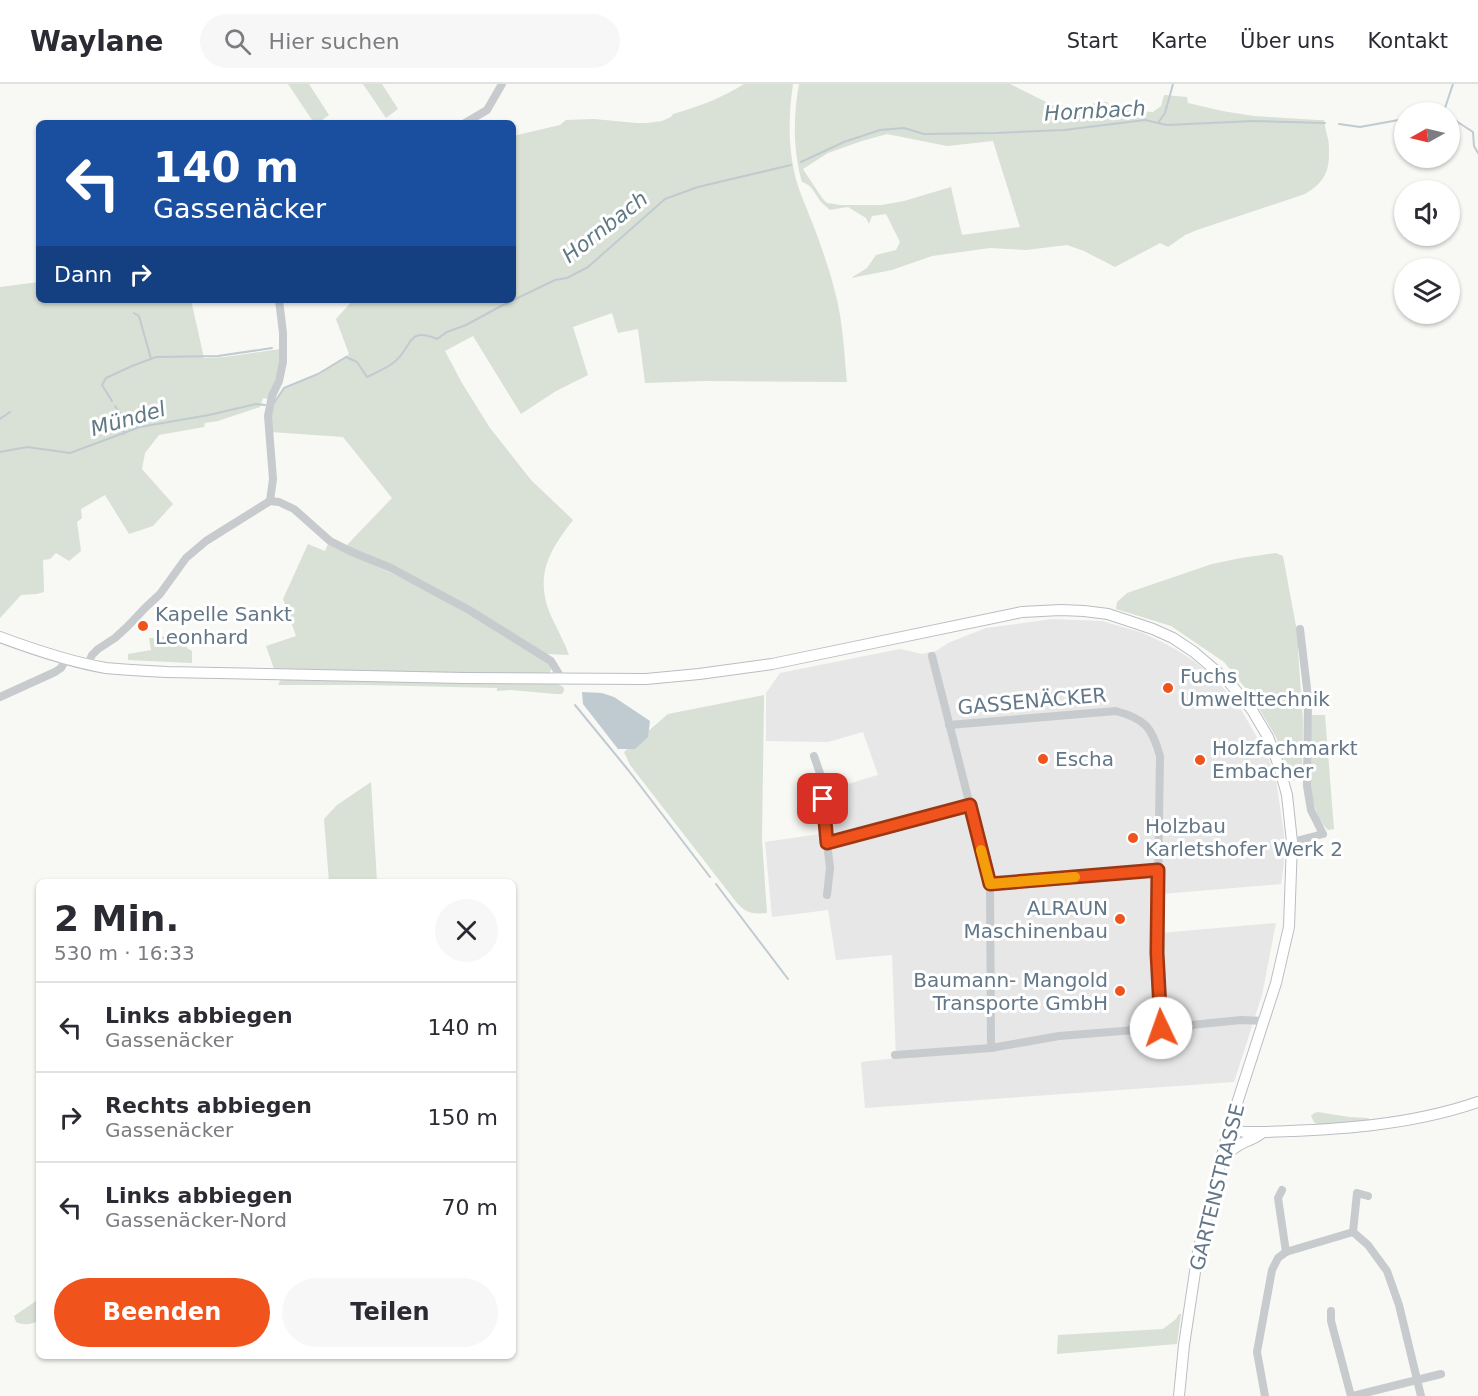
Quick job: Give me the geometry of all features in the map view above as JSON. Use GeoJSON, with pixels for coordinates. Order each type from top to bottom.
{"type":"FeatureCollection","features":[{"type":"Feature","properties":{"kind":"main road","name":"GARTENSTRASSE"},"geometry":{"type":"LineString","coordinates":[[0,637],[66,659],[125,670],[562,679],[646,679],[744,669],[1022,612],[1084,610],[1108,614],[1173,638],[1210,665],[1234,688],[1252,710],[1268,737],[1287,795],[1293,842],[1289,927],[1276,982],[1229,1128],[1198,1252],[1179,1396]]}},
{"type":"Feature","properties":{"kind":"main road"},"geometry":{"type":"LineString","coordinates":[[1229,1128],[1244,1132],[1297,1131],[1393,1123],[1478,1102]]}},
{"type":"Feature","properties":{"kind":"main road"},"geometry":{"type":"LineString","coordinates":[[1220,1163],[1230,1151],[1243,1142],[1257,1138],[1262,1132]]}},
{"type":"Feature","properties":{"kind":"street"},"geometry":{"type":"LineString","coordinates":[[470,120],[487,110],[500,88]]}},
{"type":"Feature","properties":{"kind":"street"},"geometry":{"type":"LineString","coordinates":[[270,501],[273,479],[268,416],[283,362],[279,303]]}},
{"type":"Feature","properties":{"kind":"street"},"geometry":{"type":"LineString","coordinates":[[88,664],[98,649],[115,638],[160,594],[186,558],[206,541],[270,501],[279,502],[294,509],[330,541],[391,568],[469,610],[551,661],[562,679]]}},
{"type":"Feature","properties":{"kind":"street"},"geometry":{"type":"LineString","coordinates":[[1293,842],[1323,834],[1311,810],[1307,786],[1308,698],[1300,629]]}},
{"type":"Feature","properties":{"kind":"street","name":"GASSENÄCKER"},"geometry":{"type":"LineString","coordinates":[[932,656],[990,884],[991,1048]]}},
{"type":"Feature","properties":{"kind":"street"},"geometry":{"type":"LineString","coordinates":[[0,697],[55,672],[66,659]]}},
{"type":"Feature","properties":{"kind":"street","name":"GASSENÄCKER"},"geometry":{"type":"LineString","coordinates":[[949,725],[1116,711],[1132,715],[1147,726],[1155,738],[1160,756],[1157,953],[1161,1028]]}},
{"type":"Feature","properties":{"kind":"street"},"geometry":{"type":"LineString","coordinates":[[814,756],[822,780],[830,868],[826,895]]}},
{"type":"Feature","properties":{"kind":"street"},"geometry":{"type":"LineString","coordinates":[[827,843],[970,805]]}},
{"type":"Feature","properties":{"kind":"street"},"geometry":{"type":"LineString","coordinates":[[990,884],[1158,870]]}},
{"type":"Feature","properties":{"kind":"street"},"geometry":{"type":"LineString","coordinates":[[895,1055],[991,1048],[1059,1036],[1241,1020],[1264,1021]]}},
{"type":"Feature","properties":{"kind":"street"},"geometry":{"type":"LineString","coordinates":[[1282,1190],[1278,1198],[1286,1252]]}},
{"type":"Feature","properties":{"kind":"street"},"geometry":{"type":"LineString","coordinates":[[1353,1232],[1357,1193],[1368,1196]]}},
{"type":"Feature","properties":{"kind":"street"},"geometry":{"type":"LineString","coordinates":[[1265,1396],[1257,1352],[1272,1270],[1278,1258],[1286,1252],[1353,1232]]}},
{"type":"Feature","properties":{"kind":"street"},"geometry":{"type":"LineString","coordinates":[[1353,1232],[1368,1245],[1387,1271],[1399,1305],[1421,1396]]}},
{"type":"Feature","properties":{"kind":"street"},"geometry":{"type":"LineString","coordinates":[[1331,1311],[1331,1321],[1352,1396],[1441,1374]]}},
{"type":"Feature","properties":{"kind":"shaded area"},"geometry":{"type":"Polygon","coordinates":[[[288,84],[309,84],[329,115],[322,120],[312,120],[288,84]]]}},
{"type":"Feature","properties":{"kind":"shaded area"},"geometry":{"type":"Polygon","coordinates":[[[363,84],[382,84],[398,109],[386,118],[363,84]]]}},
{"type":"Feature","properties":{"kind":"shaded area"},"geometry":{"type":"Polygon","coordinates":[[[744,84],[793,84],[790,146],[793,166],[798,187],[822,248],[838,303],[847,382],[645,383],[638,329],[618,333],[612,313],[573,327],[588,375],[556,391],[521,414],[473,336],[445,351],[490,428],[531,480],[573,520],[551,553],[544,576],[546,602],[569,655],[547,654],[346,546],[392,498],[343,437],[271,432],[272,407],[284,389],[318,375],[349,354],[336,319],[350,303],[516,303],[516,135],[560,125],[566,120],[594,119],[636,123],[662,121],[673,114],[701,105],[744,84]]]}},
{"type":"Feature","properties":{"kind":"shaded area"},"geometry":{"type":"Polygon","coordinates":[[[799,84],[1010,84],[1052,105],[1072,106],[1107,102],[1114,110],[1153,112],[1161,106],[1164,95],[1187,97],[1188,103],[1222,111],[1254,116],[1324,120],[1329,142],[1329,161],[1323,178],[1305,194],[1197,230],[1168,247],[1160,243],[1115,267],[1067,245],[1026,250],[990,248],[932,256],[892,270],[851,278],[867,268],[876,255],[896,250],[900,242],[886,214],[872,216],[869,224],[866,218],[848,207],[830,210],[806,183],[802,182],[796,146],[799,84]],[[887,134],[828,153],[803,169],[827,203],[882,205],[951,187],[962,235],[1020,227],[993,141],[947,146],[887,134]]]}},
{"type":"Feature","properties":{"kind":"shaded area"},"geometry":{"type":"Polygon","coordinates":[[[36,282],[36,303],[192,303],[204,358],[280,349],[275,381],[268,399],[263,398],[260,407],[205,423],[204,427],[159,435],[145,453],[142,469],[173,504],[153,526],[129,534],[105,495],[81,509],[82,518],[77,522],[81,551],[69,561],[56,553],[50,559],[43,560],[44,592],[21,595],[0,618],[0,287],[36,282]]]}},
{"type":"Feature","properties":{"kind":"shaded area"},"geometry":{"type":"Polygon","coordinates":[[[308,544],[325,551],[328,544],[429,592],[548,663],[551,666],[549,674],[279,671],[274,669],[266,646],[296,636],[283,599],[308,544]]]}},
{"type":"Feature","properties":{"kind":"shaded area"},"geometry":{"type":"Polygon","coordinates":[[[1276,553],[1283,556],[1298,637],[1303,722],[1302,779],[1291,781],[1276,737],[1251,695],[1224,662],[1171,626],[1116,609],[1117,602],[1127,593],[1212,564],[1276,553]]]}},
{"type":"Feature","properties":{"kind":"shaded area"},"geometry":{"type":"Polygon","coordinates":[[[1052,619],[1102,621],[1143,633],[1180,652],[1212,676],[1226,691],[1242,711],[1268,757],[1276,780],[1284,834],[1281,884],[1161,894],[1160,933],[1276,923],[1262,995],[1234,1082],[865,1108],[861,1062],[896,1058],[892,955],[836,960],[828,910],[772,917],[765,842],[833,832],[831,789],[878,775],[863,732],[828,742],[766,741],[766,693],[780,673],[900,649],[922,654],[936,651],[948,643],[986,628],[1052,619]]]}},
{"type":"Feature","properties":{"kind":"shaded area"},"geometry":{"type":"Polygon","coordinates":[[[183,631],[187,648],[192,651],[192,663],[128,660],[128,654],[151,650],[149,638],[158,638],[183,631]]]}},
{"type":"Feature","properties":{"kind":"shaded area"},"geometry":{"type":"Polygon","coordinates":[[[284,678],[554,683],[562,686],[564,691],[562,694],[556,694],[497,691],[497,688],[278,685],[284,678]]]}},
{"type":"Feature","properties":{"kind":"shaded area"},"geometry":{"type":"Polygon","coordinates":[[[582,692],[602,693],[614,697],[650,721],[648,737],[635,749],[618,749],[583,704],[582,692]]]}},
{"type":"Feature","properties":{"kind":"shaded area"},"geometry":{"type":"Polygon","coordinates":[[[764,695],[762,840],[767,913],[758,913],[747,911],[737,903],[630,765],[624,752],[668,714],[764,695]]]}},
{"type":"Feature","properties":{"kind":"shaded area"},"geometry":{"type":"Polygon","coordinates":[[[1311,715],[1325,715],[1334,829],[1328,830],[1315,806],[1310,775],[1311,715]]]}},
{"type":"Feature","properties":{"kind":"shaded area"},"geometry":{"type":"Polygon","coordinates":[[[371,782],[377,879],[329,879],[324,819],[337,805],[371,782]]]}},
{"type":"Feature","properties":{"kind":"shaded area"},"geometry":{"type":"Polygon","coordinates":[[[1318,1112],[1370,1120],[1319,1126],[1311,1116],[1318,1112]]]}},
{"type":"Feature","properties":{"kind":"shaded area"},"geometry":{"type":"Polygon","coordinates":[[[36,1301],[36,1322],[22,1324],[16,1322],[14,1316],[36,1301]]]}},
{"type":"Feature","properties":{"kind":"shaded area"},"geometry":{"type":"Polygon","coordinates":[[[1181,1314],[1177,1344],[1057,1354],[1058,1335],[1163,1329],[1181,1314]]]}},
{"type":"Feature","properties":{"kind":"waterway"},"geometry":{"type":"LineString","coordinates":[[1158,123],[1165,113],[1173,84]]}},
{"type":"Feature","properties":{"kind":"waterway"},"geometry":{"type":"LineString","coordinates":[[1447,102],[1453,84]]}},
{"type":"Feature","properties":{"kind":"waterway","name":"Hornbach"},"geometry":{"type":"LineString","coordinates":[[801,162],[844,142],[880,130],[904,128],[924,134],[1064,130],[1145,120],[1167,125],[1253,121],[1325,123]]}},
{"type":"Feature","properties":{"kind":"waterway","name":"Hornbach"},"geometry":{"type":"LineString","coordinates":[[1339,124],[1360,127],[1394,121]]}},
{"type":"Feature","properties":{"kind":"waterway"},"geometry":{"type":"LineString","coordinates":[[1460,124],[1473,132],[1474,146],[1478,153]]}},
{"type":"Feature","properties":{"kind":"waterway","name":"Hornbach"},"geometry":{"type":"LineString","coordinates":[[516,299],[588,267],[665,199],[698,187],[791,165]]}},
{"type":"Feature","properties":{"kind":"waterway","name":"Hornbach"},"geometry":{"type":"LineString","coordinates":[[274,403],[284,388],[318,374],[346,357],[357,362],[367,377],[399,358],[414,337],[427,335],[437,339],[507,303]]}},
{"type":"Feature","properties":{"kind":"waterway"},"geometry":{"type":"LineString","coordinates":[[134,313],[139,316],[151,359]]}},
{"type":"Feature","properties":{"kind":"waterway"},"geometry":{"type":"LineString","coordinates":[[112,401],[102,385],[106,378],[156,357],[218,356],[272,348]]}},
{"type":"Feature","properties":{"kind":"waterway","name":"Mündel"},"geometry":{"type":"LineString","coordinates":[[0,452],[27,447],[70,453],[140,427],[256,404],[265,405]]}},
{"type":"Feature","properties":{"kind":"waterway"},"geometry":{"type":"LineString","coordinates":[[115,406],[124,419],[124,434]]}},
{"type":"Feature","properties":{"kind":"waterway"},"geometry":{"type":"LineString","coordinates":[[0,419],[10,412]]}},
{"type":"Feature","properties":{"kind":"waterway"},"geometry":{"type":"LineString","coordinates":[[575,705],[710,877]]}},
{"type":"Feature","properties":{"kind":"waterway"},"geometry":{"type":"LineString","coordinates":[[716,884],[788,979]]}},
{"type":"Feature","properties":{"kind":"slow traffic"},"geometry":{"type":"LineString","coordinates":[[981,850],[990,884],[1075,877]]}},
{"type":"Feature","properties":{"kind":"place","name":"Kapelle Sankt Leonhard"},"geometry":{"type":"Point","coordinates":[143,626]}},
{"type":"Feature","properties":{"kind":"place","name":"Fuchs Umwelttechnik"},"geometry":{"type":"Point","coordinates":[1168,688]}},
{"type":"Feature","properties":{"kind":"place","name":"Escha"},"geometry":{"type":"Point","coordinates":[1043,759]}},
{"type":"Feature","properties":{"kind":"place","name":"Holzfachmarkt Embacher"},"geometry":{"type":"Point","coordinates":[1200,760]}},
{"type":"Feature","properties":{"kind":"place","name":"Holzbau Karletshofer Werk 2"},"geometry":{"type":"Point","coordinates":[1133,838]}},
{"type":"Feature","properties":{"kind":"place","name":"ALRAUN Maschinenbau"},"geometry":{"type":"Point","coordinates":[1120,919]}},
{"type":"Feature","properties":{"kind":"place","name":"Baumann- Mangold Transporte GmbH"},"geometry":{"type":"Point","coordinates":[1120,991]}},
{"type":"Feature","properties":{"kind":"route"},"geometry":{"type":"LineString","coordinates":[[823,799],[827,843],[970,805],[990,884],[1158,870],[1157,953],[1161,1028]]}}]}
